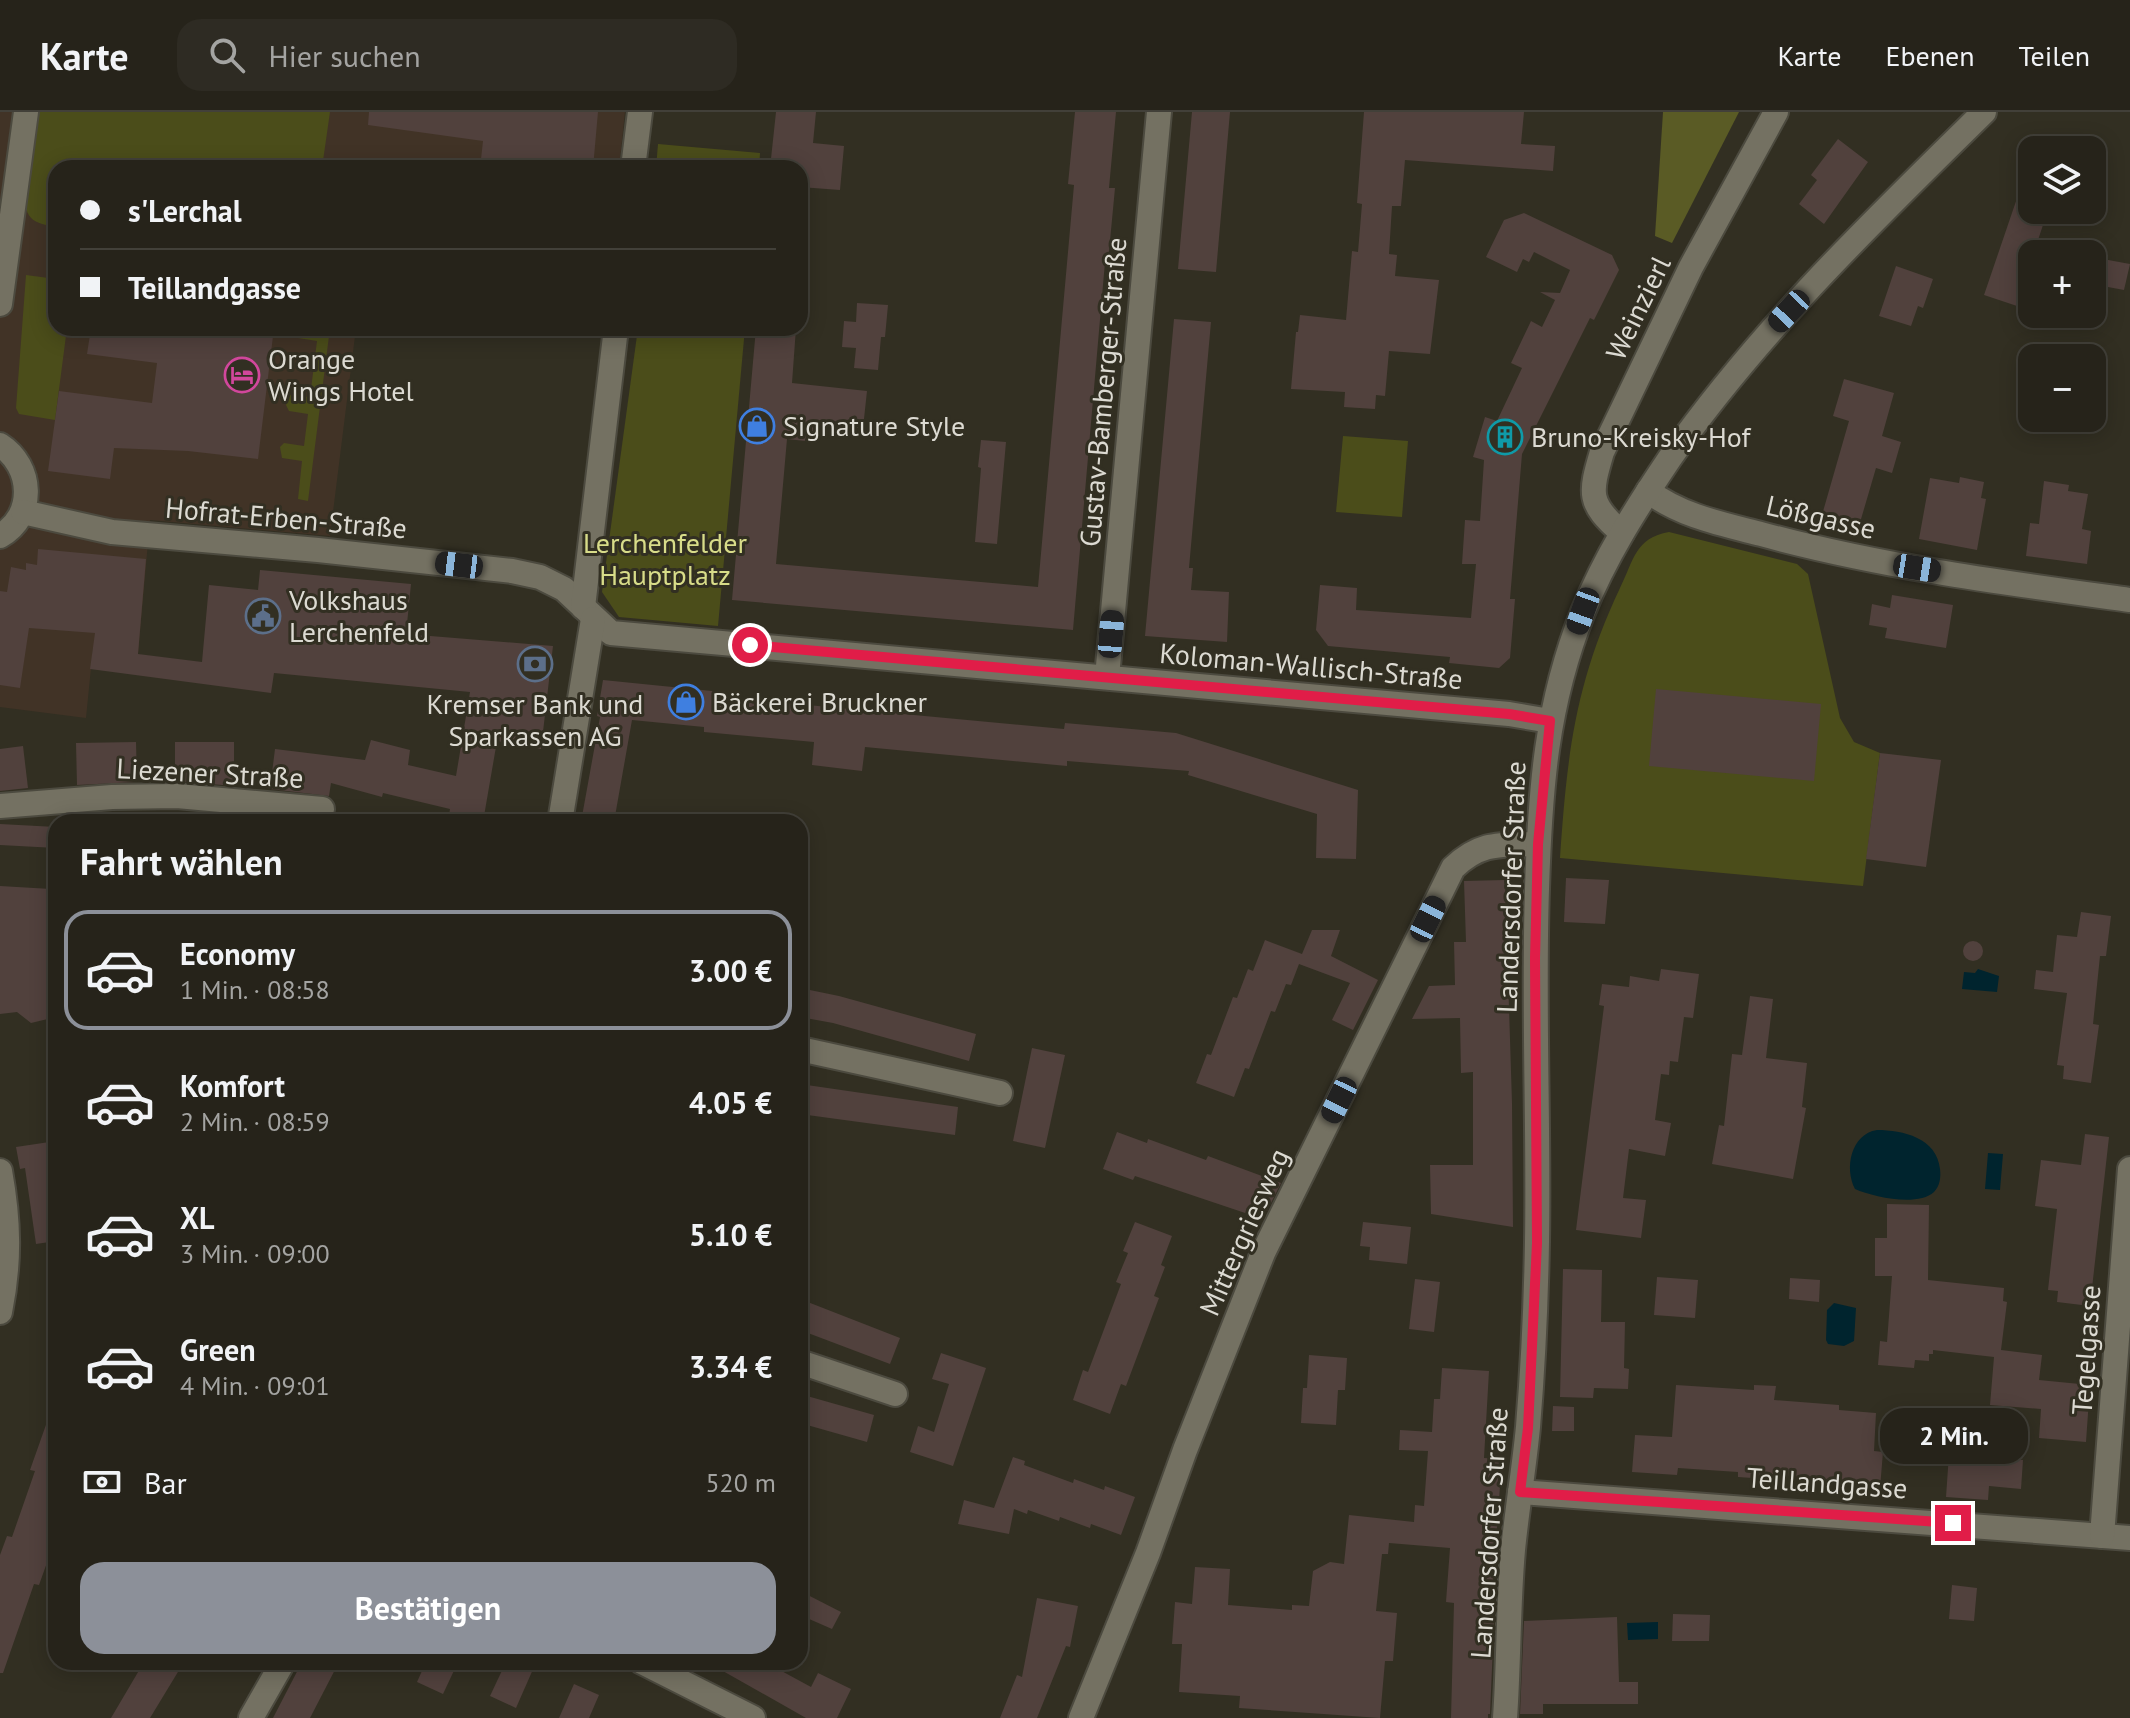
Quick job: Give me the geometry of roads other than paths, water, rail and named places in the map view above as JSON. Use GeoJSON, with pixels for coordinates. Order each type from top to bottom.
{"type":"FeatureCollection","features":[{"type":"Feature","properties":{"kind":"street"},"geometry":{"type":"LineString","coordinates":[[0,304],[26,112]]}},
{"type":"Feature","properties":{"kind":"street"},"geometry":{"type":"LineString","coordinates":[[634,160],[640,112]]}},
{"type":"Feature","properties":{"kind":"street","name":"Gustav-Bamberger-Straße"},"geometry":{"type":"LineString","coordinates":[[1107,677],[1159,112]]}},
{"type":"Feature","properties":{"kind":"street","name":"Weinzierl"},"geometry":{"type":"LineString","coordinates":[[1622,533],[1595,504],[1593,483],[1602,452],[1691,267],[1776,112]]}},
{"type":"Feature","properties":{"kind":"street","name":"Landersdorfer Straße"},"geometry":{"type":"LineString","coordinates":[[1505,1718],[1513,1552],[1528,1428],[1537,1243],[1535,958],[1538,844],[1550,721],[1562,673],[1583,611],[1622,533],[1698,419],[1771,330],[1875,219],[1984,112]]}},
{"type":"Feature","properties":{"kind":"street"},"geometry":{"type":"LineString","coordinates":[[561,814],[588,613],[615,336]]}},
{"type":"Feature","properties":{"kind":"street"},"geometry":{"type":"LineString","coordinates":[[0,445],[20,464],[27,487],[23,512],[9,531],[0,536]]}},
{"type":"Feature","properties":{"kind":"street","name":"Lößgasse"},"geometry":{"type":"LineString","coordinates":[[1648,491],[1690,515],[1817,549],[1902,566],[2130,600]]}},
{"type":"Feature","properties":{"kind":"street","name":"Hofrat-Erben-Straße"},"geometry":{"type":"LineString","coordinates":[[23,512],[112,532],[512,571],[540,577],[564,589],[588,613]]}},
{"type":"Feature","properties":{"kind":"street","name":"Koloman-Wallisch-Straße"},"geometry":{"type":"LineString","coordinates":[[588,613],[611,633],[625,635],[1509,714],[1550,721]]}},
{"type":"Feature","properties":{"kind":"street","name":"Liezener Straße"},"geometry":{"type":"LineString","coordinates":[[0,806],[112,797],[177,796],[322,809]]}},
{"type":"Feature","properties":{"kind":"street","name":"Mittergriesweg"},"geometry":{"type":"LineString","coordinates":[[1081,1718],[1263,1253],[1453,868],[1469,853],[1487,846],[1538,844]]}},
{"type":"Feature","properties":{"kind":"street"},"geometry":{"type":"LineString","coordinates":[[808,1051],[1000,1093]]}},
{"type":"Feature","properties":{"kind":"street","name":"Tegelgasse"},"geometry":{"type":"LineString","coordinates":[[2102,1536],[2130,1169]]}},
{"type":"Feature","properties":{"kind":"street"},"geometry":{"type":"LineString","coordinates":[[0,1171],[8,1223],[8,1253],[0,1312]]}},
{"type":"Feature","properties":{"kind":"street"},"geometry":{"type":"LineString","coordinates":[[808,1365],[895,1394]]}},
{"type":"Feature","properties":{"kind":"street","name":"Teillandgasse"},"geometry":{"type":"LineString","coordinates":[[1520,1492],[2130,1538]]}},
{"type":"Feature","properties":{"kind":"street"},"geometry":{"type":"LineString","coordinates":[[251,1718],[278,1670]]}},
{"type":"Feature","properties":{"kind":"street"},"geometry":{"type":"LineString","coordinates":[[658,1670],[753,1718]]}},
{"type":"Feature","properties":{"kind":"water"},"geometry":{"type":"Polygon","coordinates":[[[1978,969],[1999,976],[1997,992],[1962,989],[1964,972],[1975,973],[1978,969]]]}},
{"type":"Feature","properties":{"kind":"water"},"geometry":{"type":"Polygon","coordinates":[[[1877,1130],[1908,1134],[1933,1150],[1940,1172],[1939,1184],[1934,1192],[1927,1197],[1907,1200],[1855,1189],[1850,1171],[1852,1153],[1861,1138],[1877,1130]]]}},
{"type":"Feature","properties":{"kind":"water"},"geometry":{"type":"Polygon","coordinates":[[[1988,1153],[2003,1154],[2000,1190],[1985,1189],[1988,1153]]]}},
{"type":"Feature","properties":{"kind":"water"},"geometry":{"type":"Polygon","coordinates":[[[1834,1303],[1856,1308],[1854,1341],[1844,1346],[1828,1344],[1826,1340],[1827,1310],[1834,1303]]]}},
{"type":"Feature","properties":{"kind":"water"},"geometry":{"type":"Polygon","coordinates":[[[1658,1622],[1658,1639],[1628,1640],[1627,1623],[1658,1622]]]}},
{"type":"Feature","properties":{"kind":"place","name":"Orange Wings Hotel"},"geometry":{"type":"Point","coordinates":[242,375]}},
{"type":"Feature","properties":{"kind":"place","name":"Signature Style"},"geometry":{"type":"Point","coordinates":[757,426]}},
{"type":"Feature","properties":{"kind":"place","name":"Bruno-Kreisky-Hof"},"geometry":{"type":"Point","coordinates":[1505,437]}},
{"type":"Feature","properties":{"kind":"place","name":"Volkshaus Lerchenfeld"},"geometry":{"type":"Point","coordinates":[263,616]}},
{"type":"Feature","properties":{"kind":"place","name":"Kremser Bank und Sparkassen AG"},"geometry":{"type":"Point","coordinates":[535,664]}},
{"type":"Feature","properties":{"kind":"place","name":"Bäckerei Bruckner"},"geometry":{"type":"Point","coordinates":[686,702]}},
{"type":"Feature","properties":{"kind":"park label","name":"Lerchenfelder Hauptplatz"},"geometry":{"type":"Point","coordinates":[665,559]}}]}
